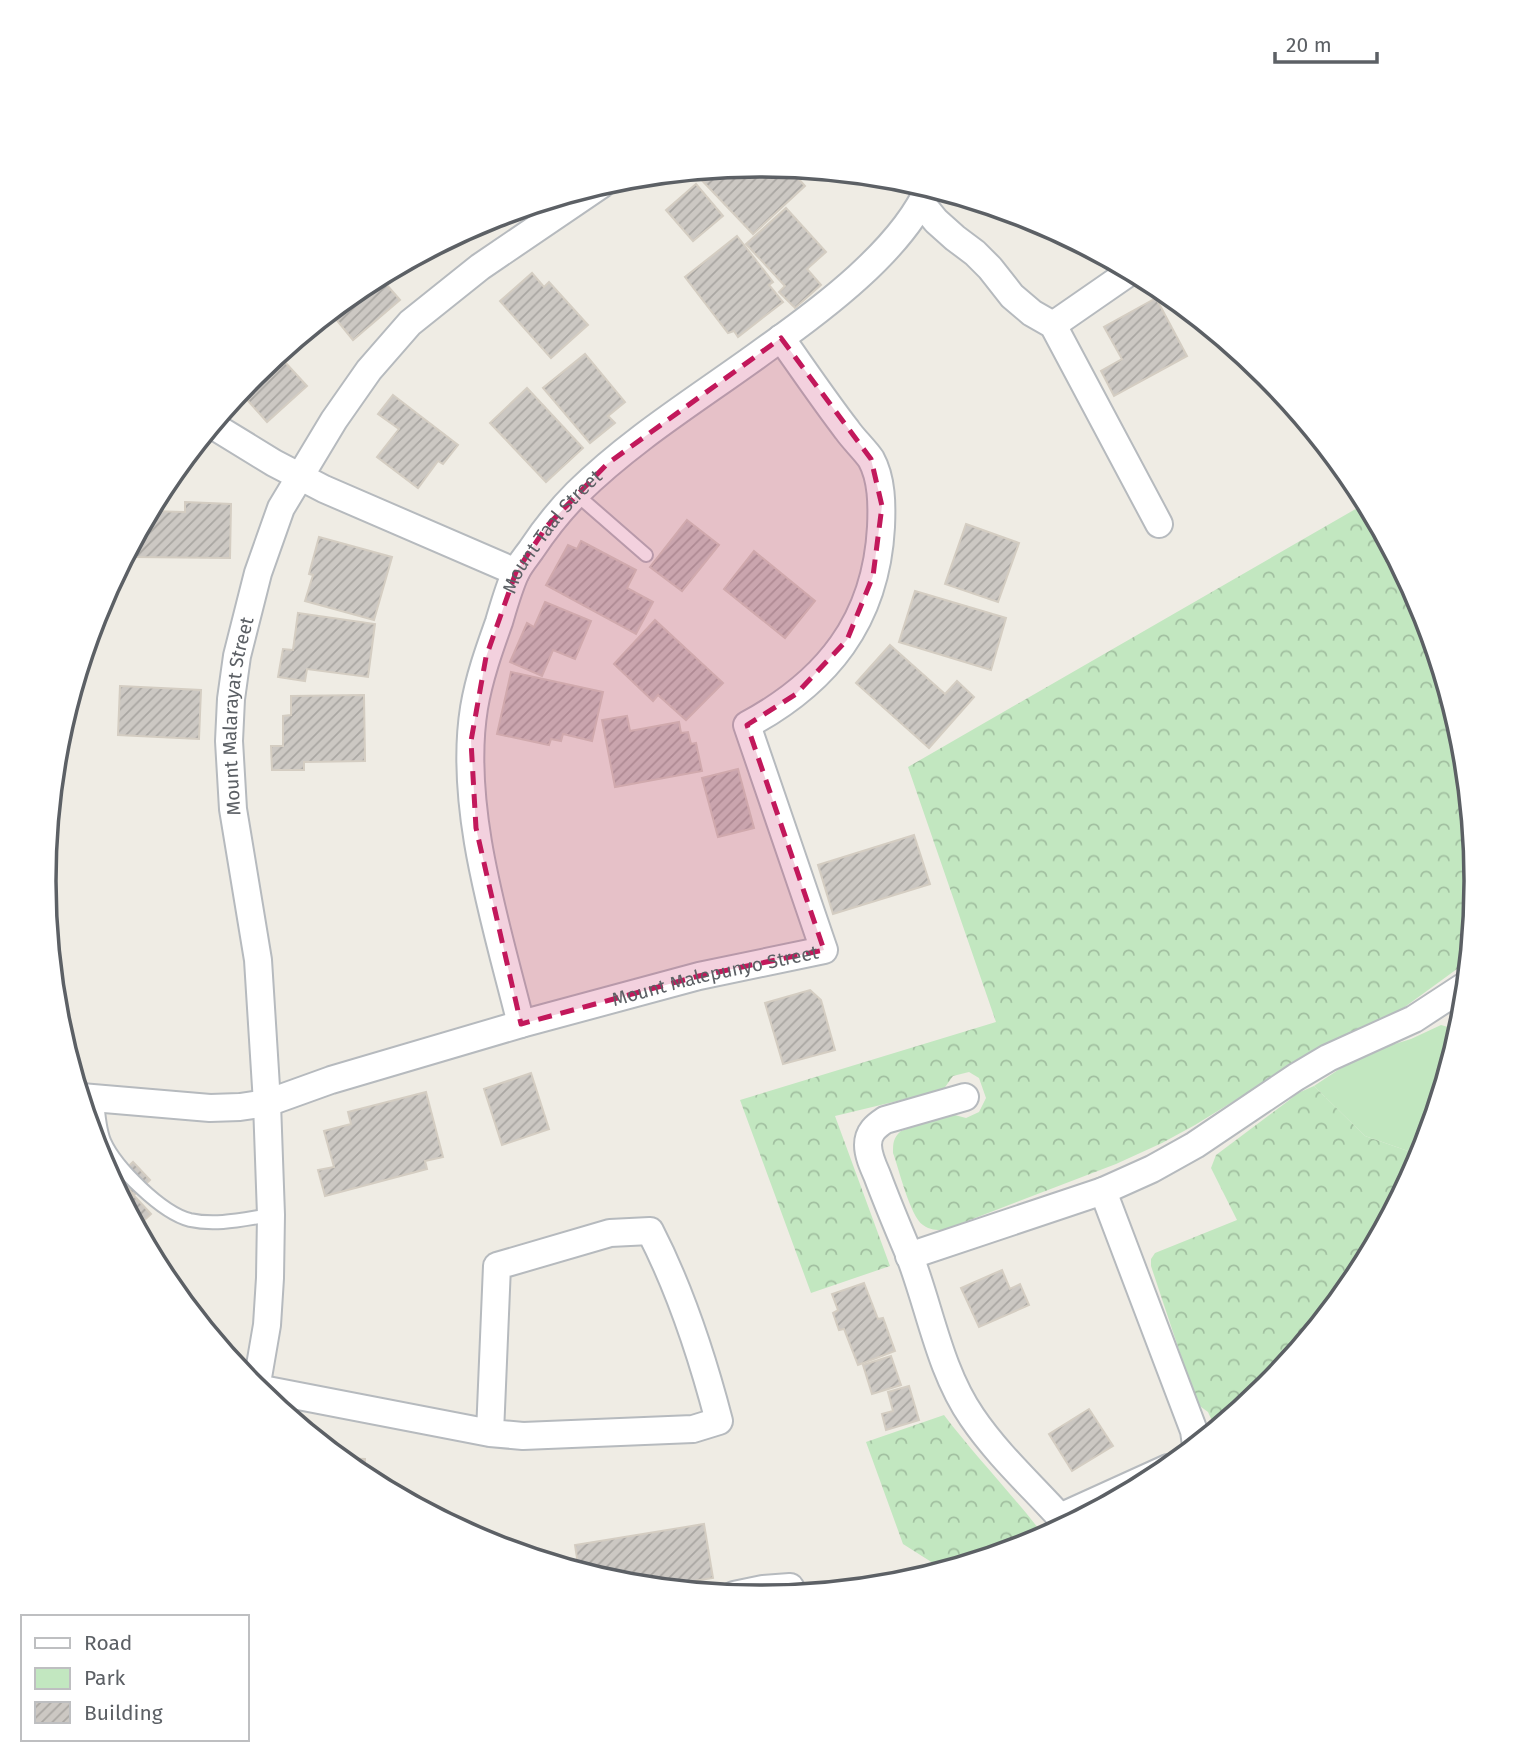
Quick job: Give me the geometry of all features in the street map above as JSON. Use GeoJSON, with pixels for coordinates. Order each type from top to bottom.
{"type":"FeatureCollection","features":[{"type":"Feature","properties":{"kind":"street","name":"Mount Taal Street"},"geometry":{"type":"LineString","coordinates":[[521,1024],[487,887],[476,828],[471,741],[474,707],[486,657],[516,572],[547,526],[607,464],[782,338],[880,258],[925,197]]}},
{"type":"Feature","properties":{"kind":"street"},"geometry":{"type":"LineString","coordinates":[[927,198],[936,221],[975,253],[1012,296],[1032,313],[1053,325],[1159,524]]}},
{"type":"Feature","properties":{"kind":"street","name":"Mount Malarayat Street"},"geometry":{"type":"LineString","coordinates":[[258,1375],[267,1325],[271,1215],[267,1103],[258,960],[232,799],[229,751],[237,656],[258,573],[275,523],[299,476],[362,380],[410,323],[480,267],[576,202]]}},
{"type":"Feature","properties":{"kind":"street"},"geometry":{"type":"LineString","coordinates":[[1053,325],[1122,277]]}},
{"type":"Feature","properties":{"kind":"street","name":"Mount Malepunyo Street"},"geometry":{"type":"LineString","coordinates":[[90,1098],[210,1108],[267,1103],[331,1080],[521,1024],[699,976],[824,950],[747,725],[796,694],[825,667],[847,640],[862,612],[873,576],[882,506],[878,479],[871,460],[782,338]]}},
{"type":"Feature","properties":{"kind":"street"},"geometry":{"type":"LineString","coordinates":[[220,430],[324,489],[516,572]]}},
{"type":"Feature","properties":{"kind":"street"},"geometry":{"type":"LineString","coordinates":[[909,1256],[1103,1191],[1152,1169],[1195,1145],[1328,1058],[1453,998]]}},
{"type":"Feature","properties":{"kind":"street"},"geometry":{"type":"LineString","coordinates":[[965,1097],[885,1120],[875,1126],[868,1144],[870,1155],[956,1388],[991,1441],[1059,1517]]}},
{"type":"Feature","properties":{"kind":"street"},"geometry":{"type":"LineString","coordinates":[[1103,1191],[1195,1435]]}},
{"type":"Feature","properties":{"kind":"street"},"geometry":{"type":"LineString","coordinates":[[277,1393],[490,1433],[523,1436],[655,1432],[693,1429],[719,1421],[701,1355],[667,1262],[650,1231],[610,1233],[497,1266],[490,1433]]}},
{"type":"Feature","properties":{"kind":"lane"},"geometry":{"type":"LineString","coordinates":[[576,494],[646,555]]}},
{"type":"Feature","properties":{"kind":"lane"},"geometry":{"type":"LineString","coordinates":[[112,1154],[133,1182],[162,1205],[189,1220],[216,1223],[271,1215]]}},
{"type":"Feature","properties":{"kind":"highlighted area"},"geometry":{"type":"Polygon","coordinates":[[[781,338],[871,459],[882,506],[873,576],[847,640],[796,694],[747,725],[824,950],[699,976],[521,1024],[476,828],[471,741],[486,657],[516,572],[547,526],[607,464],[781,338]]]}},
{"type":"Feature","properties":{"kind":"green space"},"geometry":{"type":"Polygon","coordinates":[[[1357,508],[1370,529],[1410,612],[1427,655],[1450,744],[1458,789],[1464,881],[1458,968],[1377,1024],[1315,1051],[1162,1143],[1116,1164],[944,1230],[926,1227],[918,1220],[905,1192],[893,1153],[894,1141],[901,1131],[951,1114],[966,1118],[979,1112],[986,1098],[979,1078],[969,1072],[953,1076],[943,1090],[835,1116],[890,1266],[811,1293],[740,1100],[996,1022],[908,767],[1357,508]]]}},
{"type":"Feature","properties":{"kind":"green space"},"geometry":{"type":"Polygon","coordinates":[[[1441,1025],[1448,1027],[1427,1107],[1409,1153],[1365,1136],[1314,1086],[1375,1050],[1411,1039],[1441,1025]]]}},
{"type":"Feature","properties":{"kind":"green space"},"geometry":{"type":"Polygon","coordinates":[[[1314,1086],[1365,1136],[1409,1153],[1370,1233],[1319,1310],[1258,1379],[1212,1420],[1208,1412],[1197,1404],[1151,1266],[1151,1259],[1155,1253],[1237,1220],[1211,1168],[1216,1155],[1298,1093],[1314,1086]]]}},
{"type":"Feature","properties":{"kind":"green space"},"geometry":{"type":"Polygon","coordinates":[[[944,1415],[1037,1527],[986,1548],[933,1563],[903,1544],[866,1442],[944,1415]]]}},
{"type":"Feature","properties":{"kind":"building"},"geometry":{"type":"Polygon","coordinates":[[[760,177],[798,179],[805,186],[753,234],[702,180],[760,177]]]}},
{"type":"Feature","properties":{"kind":"building"},"geometry":{"type":"Polygon","coordinates":[[[696,184],[723,216],[693,241],[666,210],[696,184]]]}},
{"type":"Feature","properties":{"kind":"building"},"geometry":{"type":"Polygon","coordinates":[[[786,208],[826,252],[807,269],[821,285],[795,308],[779,292],[785,286],[746,244],[786,208]]]}},
{"type":"Feature","properties":{"kind":"building"},"geometry":{"type":"Polygon","coordinates":[[[737,236],[773,282],[769,285],[783,302],[738,337],[734,331],[728,333],[685,277],[737,236]]]}},
{"type":"Feature","properties":{"kind":"building"},"geometry":{"type":"Polygon","coordinates":[[[532,273],[544,287],[549,282],[588,325],[551,358],[500,301],[532,273]]]}},
{"type":"Feature","properties":{"kind":"building"},"geometry":{"type":"Polygon","coordinates":[[[387,285],[400,300],[353,340],[336,319],[387,285]]]}},
{"type":"Feature","properties":{"kind":"building"},"geometry":{"type":"Polygon","coordinates":[[[1155,299],[1187,356],[1114,396],[1101,371],[1122,359],[1104,327],[1155,299]]]}},
{"type":"Feature","properties":{"kind":"building"},"geometry":{"type":"Polygon","coordinates":[[[585,354],[625,402],[608,416],[615,423],[590,443],[543,388],[585,354]]]}},
{"type":"Feature","properties":{"kind":"building"},"geometry":{"type":"Polygon","coordinates":[[[285,362],[307,386],[267,422],[247,400],[285,362]]]}},
{"type":"Feature","properties":{"kind":"building"},"geometry":{"type":"Polygon","coordinates":[[[527,388],[583,448],[546,482],[490,423],[527,388]]]}},
{"type":"Feature","properties":{"kind":"building"},"geometry":{"type":"Polygon","coordinates":[[[393,395],[458,445],[443,464],[438,461],[418,488],[377,457],[399,429],[378,414],[393,395]]]}},
{"type":"Feature","properties":{"kind":"building"},"geometry":{"type":"Polygon","coordinates":[[[185,502],[231,504],[230,558],[136,557],[161,511],[185,512],[185,502]]]}},
{"type":"Feature","properties":{"kind":"building"},"geometry":{"type":"Polygon","coordinates":[[[687,520],[719,545],[682,591],[650,567],[687,520]]]}},
{"type":"Feature","properties":{"kind":"building"},"geometry":{"type":"Polygon","coordinates":[[[966,524],[1019,543],[998,602],[945,584],[966,524]]]}},
{"type":"Feature","properties":{"kind":"building"},"geometry":{"type":"Polygon","coordinates":[[[319,537],[392,557],[374,620],[305,601],[313,575],[309,574],[319,537]]]}},
{"type":"Feature","properties":{"kind":"building"},"geometry":{"type":"Polygon","coordinates":[[[581,541],[636,570],[627,588],[653,602],[636,634],[546,585],[568,545],[577,549],[581,541]]]}},
{"type":"Feature","properties":{"kind":"building"},"geometry":{"type":"Polygon","coordinates":[[[754,551],[815,601],[785,638],[724,589],[754,551]]]}},
{"type":"Feature","properties":{"kind":"building"},"geometry":{"type":"Polygon","coordinates":[[[915,591],[1006,618],[991,670],[899,642],[915,591]]]}},
{"type":"Feature","properties":{"kind":"building"},"geometry":{"type":"Polygon","coordinates":[[[545,602],[591,621],[575,659],[553,650],[542,676],[510,662],[527,623],[534,627],[545,602]]]}},
{"type":"Feature","properties":{"kind":"building"},"geometry":{"type":"Polygon","coordinates":[[[298,613],[375,624],[368,677],[307,669],[305,681],[278,677],[283,649],[293,650],[298,613]]]}},
{"type":"Feature","properties":{"kind":"building"},"geometry":{"type":"Polygon","coordinates":[[[655,620],[723,683],[686,720],[658,695],[653,701],[614,664],[655,620]]]}},
{"type":"Feature","properties":{"kind":"building"},"geometry":{"type":"Polygon","coordinates":[[[890,645],[945,694],[957,681],[974,697],[929,748],[856,683],[890,645]]]}},
{"type":"Feature","properties":{"kind":"building"},"geometry":{"type":"Polygon","coordinates":[[[511,672],[603,692],[592,741],[563,734],[561,741],[551,739],[549,745],[497,734],[511,672]]]}},
{"type":"Feature","properties":{"kind":"building"},"geometry":{"type":"Polygon","coordinates":[[[120,686],[201,690],[199,739],[118,735],[120,686]]]}},
{"type":"Feature","properties":{"kind":"building"},"geometry":{"type":"Polygon","coordinates":[[[364,695],[365,761],[304,762],[304,770],[272,770],[271,746],[283,746],[283,716],[291,715],[291,696],[364,695]]]}},
{"type":"Feature","properties":{"kind":"building"},"geometry":{"type":"Polygon","coordinates":[[[627,716],[630,731],[679,722],[681,733],[688,732],[691,744],[696,743],[702,771],[615,787],[602,720],[627,716]]]}},
{"type":"Feature","properties":{"kind":"building"},"geometry":{"type":"Polygon","coordinates":[[[738,769],[754,828],[718,837],[702,778],[738,769]]]}},
{"type":"Feature","properties":{"kind":"building"},"geometry":{"type":"Polygon","coordinates":[[[914,835],[930,884],[833,914],[818,865],[914,835]]]}},
{"type":"Feature","properties":{"kind":"building"},"geometry":{"type":"Polygon","coordinates":[[[810,990],[821,1000],[835,1050],[783,1064],[765,1003],[810,990]]]}},
{"type":"Feature","properties":{"kind":"building"},"geometry":{"type":"Polygon","coordinates":[[[531,1073],[549,1129],[502,1145],[484,1089],[531,1073]]]}},
{"type":"Feature","properties":{"kind":"building"},"geometry":{"type":"Polygon","coordinates":[[[426,1092],[443,1157],[425,1161],[427,1169],[325,1196],[318,1170],[334,1167],[324,1131],[351,1124],[348,1112],[426,1092]]]}},
{"type":"Feature","properties":{"kind":"building"},"geometry":{"type":"Polygon","coordinates":[[[133,1162],[150,1180],[134,1195],[121,1174],[133,1162]]]}},
{"type":"Feature","properties":{"kind":"building"},"geometry":{"type":"Polygon","coordinates":[[[127,1189],[151,1214],[144,1221],[127,1189]]]}},
{"type":"Feature","properties":{"kind":"building"},"geometry":{"type":"Polygon","coordinates":[[[1002,1270],[1010,1289],[1020,1284],[1029,1305],[979,1327],[961,1288],[1002,1270]]]}},
{"type":"Feature","properties":{"kind":"building"},"geometry":{"type":"Polygon","coordinates":[[[864,1283],[878,1319],[883,1318],[895,1351],[858,1365],[844,1329],[839,1330],[833,1313],[838,1310],[832,1294],[864,1283]]]}},
{"type":"Feature","properties":{"kind":"building"},"geometry":{"type":"Polygon","coordinates":[[[891,1356],[901,1385],[872,1394],[863,1365],[891,1356]]]}},
{"type":"Feature","properties":{"kind":"building"},"geometry":{"type":"Polygon","coordinates":[[[909,1386],[919,1420],[886,1430],[882,1414],[893,1411],[888,1392],[909,1386]]]}},
{"type":"Feature","properties":{"kind":"building"},"geometry":{"type":"Polygon","coordinates":[[[1089,1409],[1113,1446],[1072,1471],[1049,1434],[1089,1409]]]}},
{"type":"Feature","properties":{"kind":"building"},"geometry":{"type":"Polygon","coordinates":[[[704,1524],[713,1578],[693,1581],[668,1579],[578,1561],[575,1545],[704,1524]]]}}]}
